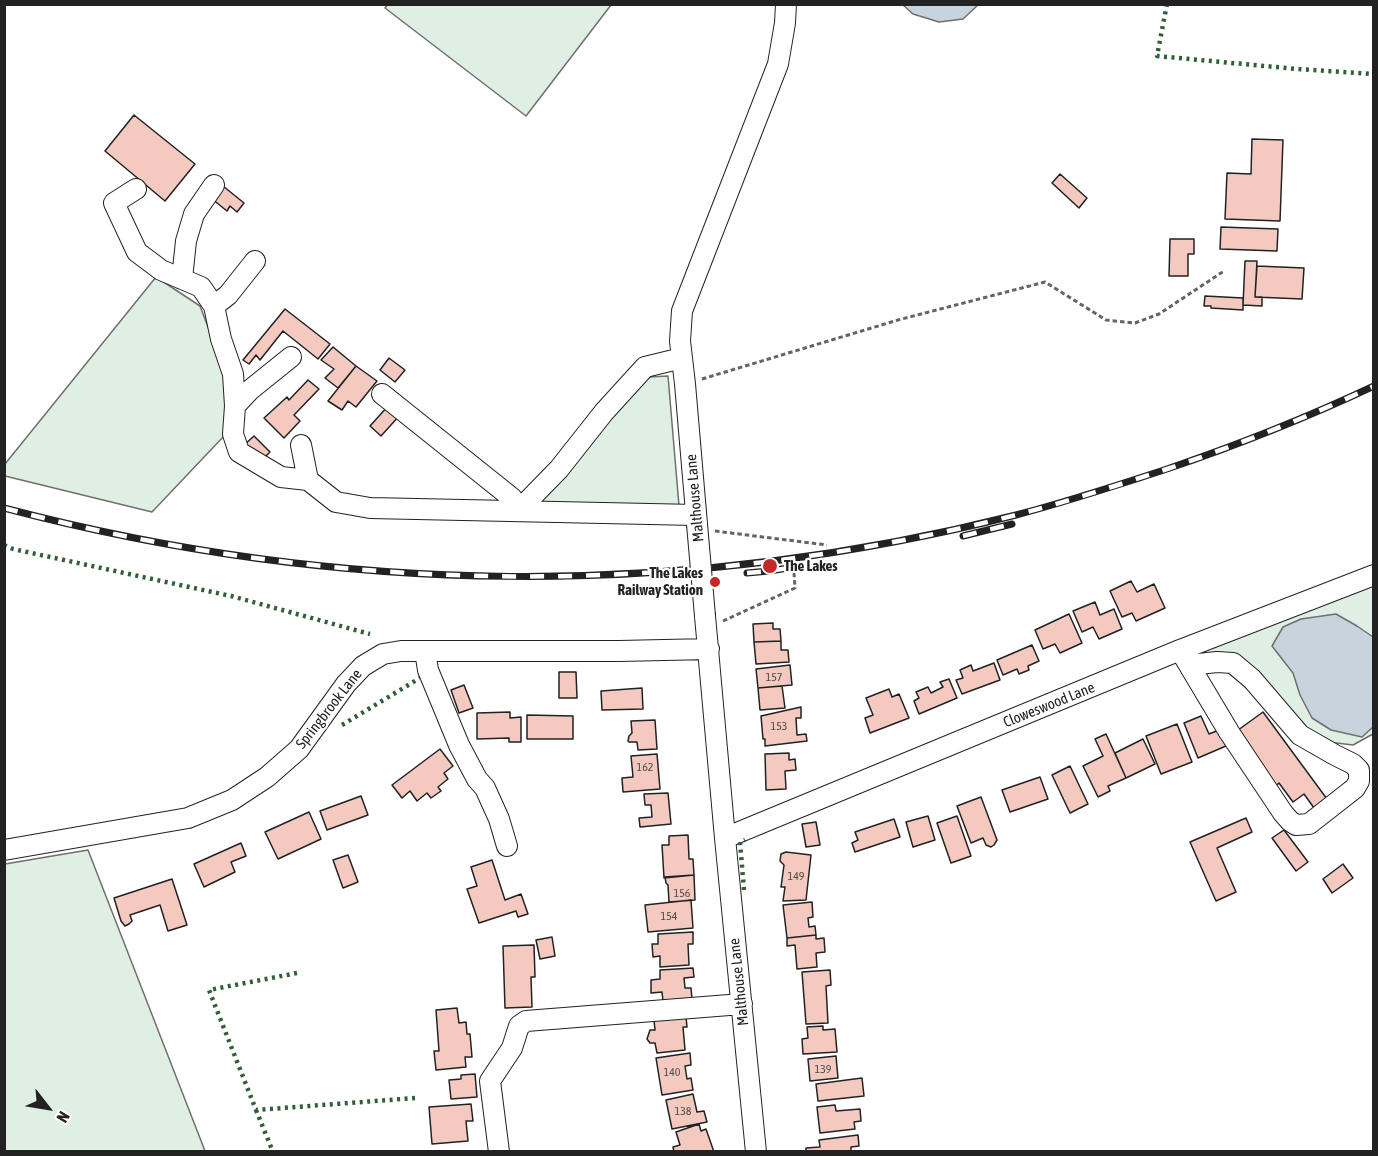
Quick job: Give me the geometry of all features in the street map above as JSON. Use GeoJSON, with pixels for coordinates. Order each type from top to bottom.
{"type":"FeatureCollection","features":[{"type":"Feature","properties":{"kind":"street","name":"Malthouse Lane"},"geometry":{"type":"LineString","coordinates":[[756,1152],[725,838],[709,649],[710,620],[680,341],[682,311],[778,64],[786,4]]}},
{"type":"Feature","properties":{"kind":"street"},"geometry":{"type":"LineString","coordinates":[[182,279],[186,241],[194,214],[214,185]]}},
{"type":"Feature","properties":{"kind":"street"},"geometry":{"type":"LineString","coordinates":[[136,189],[114,202],[137,252],[161,270],[201,287],[214,306],[221,339],[233,374],[235,406],[233,434],[240,452],[281,477],[308,480],[336,502],[370,507],[700,523]]}},
{"type":"Feature","properties":{"kind":"street"},"geometry":{"type":"LineString","coordinates":[[214,306],[228,295],[255,261]]}},
{"type":"Feature","properties":{"kind":"street"},"geometry":{"type":"LineString","coordinates":[[235,406],[250,390],[291,357]]}},
{"type":"Feature","properties":{"kind":"street"},"geometry":{"type":"LineString","coordinates":[[382,394],[512,498],[519,510],[559,469],[604,412],[645,367],[682,358]]}},
{"type":"Feature","properties":{"kind":"street"},"geometry":{"type":"LineString","coordinates":[[302,445],[308,480]]}},
{"type":"Feature","properties":{"kind":"street","name":"Cloweswood Lane"},"geometry":{"type":"LineString","coordinates":[[725,838],[1185,658],[1374,575]]}},
{"type":"Feature","properties":{"kind":"street","name":"Springbrook Lane"},"geometry":{"type":"LineString","coordinates":[[4,850],[188,818],[232,800],[267,777],[299,749],[346,684],[363,666],[383,654],[401,651],[709,649]]}},
{"type":"Feature","properties":{"kind":"street"},"geometry":{"type":"LineString","coordinates":[[425,651],[428,670],[459,745],[477,779],[485,788],[499,819],[507,846]]}},
{"type":"Feature","properties":{"kind":"street"},"geometry":{"type":"LineString","coordinates":[[1185,658],[1233,663],[1252,680],[1300,735],[1353,764],[1359,770],[1366,785],[1355,788],[1309,824],[1296,825],[1290,821],[1228,732],[1185,658]]}},
{"type":"Feature","properties":{"kind":"street"},"geometry":{"type":"LineString","coordinates":[[499,1152],[490,1081],[512,1048],[519,1026],[526,1021],[742,1004]]}},
{"type":"Feature","properties":{"kind":"path"},"geometry":{"type":"LineString","coordinates":[[686,384],[898,320],[1045,282],[1106,320],[1134,323],[1159,314],[1224,271]]}},
{"type":"Feature","properties":{"kind":"path"},"geometry":{"type":"LineString","coordinates":[[700,523],[827,545]]}},
{"type":"Feature","properties":{"kind":"path"},"geometry":{"type":"LineString","coordinates":[[710,620],[795,588],[794,573]]}},
{"type":"Feature","properties":{"kind":"green space"},"geometry":{"type":"Polygon","coordinates":[[[388,4],[611,5],[526,116],[385,8],[388,4]]]}},
{"type":"Feature","properties":{"kind":"green space"},"geometry":{"type":"Polygon","coordinates":[[[156,277],[200,306],[230,385],[224,436],[152,512],[5,476],[5,464],[156,277]]]}},
{"type":"Feature","properties":{"kind":"green space"},"geometry":{"type":"Polygon","coordinates":[[[668,376],[679,506],[534,505],[635,384],[649,377],[668,376]]]}},
{"type":"Feature","properties":{"kind":"green space"},"geometry":{"type":"Polygon","coordinates":[[[1373,583],[1373,734],[1353,745],[1312,740],[1201,650],[1373,583]]]}},
{"type":"Feature","properties":{"kind":"green space"},"geometry":{"type":"Polygon","coordinates":[[[88,850],[205,1151],[5,1151],[5,864],[88,850]]]}},
{"type":"Feature","properties":{"kind":"shaded area"},"geometry":{"type":"Polygon","coordinates":[[[903,5],[978,5],[963,19],[939,22],[913,14],[903,5]]]}},
{"type":"Feature","properties":{"kind":"shaded area"},"geometry":{"type":"Polygon","coordinates":[[[1336,614],[1373,637],[1373,727],[1362,737],[1331,730],[1312,718],[1300,695],[1293,673],[1272,646],[1283,627],[1301,619],[1336,614]]]}},
{"type":"Feature","properties":{"kind":"building"},"geometry":{"type":"Polygon","coordinates":[[[134,115],[195,164],[165,201],[105,151],[134,115]]]}},
{"type":"Feature","properties":{"kind":"building"},"geometry":{"type":"Polygon","coordinates":[[[1252,139],[1283,140],[1280,221],[1225,219],[1227,173],[1251,174],[1252,139]]]}},
{"type":"Feature","properties":{"kind":"building"},"geometry":{"type":"Polygon","coordinates":[[[1060,174],[1087,198],[1079,208],[1052,183],[1060,174]]]}},
{"type":"Feature","properties":{"kind":"building"},"geometry":{"type":"Polygon","coordinates":[[[223,186],[244,203],[237,212],[230,206],[227,211],[212,199],[223,186]]]}},
{"type":"Feature","properties":{"kind":"building"},"geometry":{"type":"Polygon","coordinates":[[[1221,227],[1278,229],[1277,251],[1220,249],[1221,227]]]}},
{"type":"Feature","properties":{"kind":"building"},"geometry":{"type":"Polygon","coordinates":[[[1170,239],[1194,239],[1194,254],[1188,254],[1188,276],[1169,276],[1170,239]]]}},
{"type":"Feature","properties":{"kind":"building"},"geometry":{"type":"Polygon","coordinates":[[[1245,261],[1257,261],[1255,297],[1262,297],[1262,306],[1243,305],[1245,261]]]}},
{"type":"Feature","properties":{"kind":"building"},"geometry":{"type":"Polygon","coordinates":[[[1257,266],[1304,268],[1302,299],[1255,297],[1257,266]]]}},
{"type":"Feature","properties":{"kind":"building"},"geometry":{"type":"Polygon","coordinates":[[[1205,296],[1243,298],[1243,310],[1204,306],[1205,296]]]}},
{"type":"Feature","properties":{"kind":"building"},"geometry":{"type":"Polygon","coordinates":[[[285,309],[330,344],[318,359],[283,331],[260,360],[256,355],[249,364],[243,360],[285,309]]]}},
{"type":"Feature","properties":{"kind":"building"},"geometry":{"type":"Polygon","coordinates":[[[333,347],[356,366],[338,388],[325,378],[334,369],[321,360],[333,347]]]}},
{"type":"Feature","properties":{"kind":"building"},"geometry":{"type":"Polygon","coordinates":[[[389,358],[405,370],[395,382],[380,370],[389,358]]]}},
{"type":"Feature","properties":{"kind":"building"},"geometry":{"type":"Polygon","coordinates":[[[356,366],[377,381],[356,407],[348,401],[342,410],[328,401],[356,366]]]}},
{"type":"Feature","properties":{"kind":"building"},"geometry":{"type":"Polygon","coordinates":[[[308,380],[319,389],[294,415],[300,421],[284,438],[264,418],[287,397],[289,400],[308,380]]]}},
{"type":"Feature","properties":{"kind":"building"},"geometry":{"type":"Polygon","coordinates":[[[389,405],[400,415],[381,436],[370,426],[389,405]]]}},
{"type":"Feature","properties":{"kind":"building"},"geometry":{"type":"Polygon","coordinates":[[[254,436],[270,452],[261,461],[244,445],[254,436]]]}},
{"type":"Feature","properties":{"kind":"building"},"geometry":{"type":"Polygon","coordinates":[[[1131,581],[1137,592],[1154,584],[1165,608],[1136,621],[1132,613],[1122,617],[1110,591],[1131,581]]]}},
{"type":"Feature","properties":{"kind":"building"},"geometry":{"type":"Polygon","coordinates":[[[1095,602],[1100,615],[1114,609],[1122,629],[1099,639],[1093,627],[1082,632],[1073,611],[1095,602]]]}},
{"type":"Feature","properties":{"kind":"building"},"geometry":{"type":"Polygon","coordinates":[[[1069,614],[1082,643],[1060,653],[1055,644],[1043,649],[1035,630],[1069,614]]]}},
{"type":"Feature","properties":{"kind":"building"},"geometry":{"type":"Polygon","coordinates":[[[773,623],[773,629],[780,629],[781,641],[754,642],[753,624],[773,623]]]}},
{"type":"Feature","properties":{"kind":"building"},"geometry":{"type":"Polygon","coordinates":[[[781,641],[781,650],[788,650],[789,662],[756,664],[754,642],[781,641]]]}},
{"type":"Feature","properties":{"kind":"building"},"geometry":{"type":"Polygon","coordinates":[[[1032,645],[1039,661],[1028,666],[1029,670],[1019,674],[1017,669],[1003,675],[997,660],[1032,645]]]}},
{"type":"Feature","properties":{"kind":"building"},"geometry":{"type":"Polygon","coordinates":[[[994,663],[1000,680],[962,694],[956,680],[963,678],[960,670],[971,665],[973,671],[994,663]]]}},
{"type":"Feature","properties":{"kind":"building"},"geometry":{"type":"Polygon","coordinates":[[[790,665],[792,685],[758,688],[756,669],[790,665]]]}},
{"type":"Feature","properties":{"kind":"building"},"geometry":{"type":"Polygon","coordinates":[[[559,672],[576,672],[577,698],[559,698],[559,672]]]}},
{"type":"Feature","properties":{"kind":"building"},"geometry":{"type":"Polygon","coordinates":[[[949,679],[957,698],[919,714],[914,701],[919,698],[916,692],[928,687],[931,693],[943,687],[940,682],[949,679]]]}},
{"type":"Feature","properties":{"kind":"building"},"geometry":{"type":"Polygon","coordinates":[[[464,685],[473,708],[459,713],[451,690],[464,685]]]}},
{"type":"Feature","properties":{"kind":"building"},"geometry":{"type":"Polygon","coordinates":[[[782,686],[785,708],[760,710],[758,688],[782,686]]]}},
{"type":"Feature","properties":{"kind":"building"},"geometry":{"type":"Polygon","coordinates":[[[642,688],[643,709],[602,710],[601,691],[642,688]]]}},
{"type":"Feature","properties":{"kind":"building"},"geometry":{"type":"Polygon","coordinates":[[[889,689],[892,697],[899,694],[909,718],[870,733],[865,718],[873,715],[866,698],[889,689]]]}},
{"type":"Feature","properties":{"kind":"building"},"geometry":{"type":"Polygon","coordinates":[[[801,707],[801,718],[796,718],[797,735],[806,734],[807,741],[765,746],[761,716],[801,707]]]}},
{"type":"Feature","properties":{"kind":"building"},"geometry":{"type":"Polygon","coordinates":[[[510,712],[510,718],[521,717],[521,742],[509,742],[509,738],[477,739],[477,713],[510,712]]]}},
{"type":"Feature","properties":{"kind":"building"},"geometry":{"type":"Polygon","coordinates":[[[1263,712],[1327,799],[1314,808],[1304,794],[1293,802],[1279,783],[1274,787],[1234,733],[1263,712]]]}},
{"type":"Feature","properties":{"kind":"building"},"geometry":{"type":"Polygon","coordinates":[[[527,715],[573,716],[573,739],[527,739],[527,715]]]}},
{"type":"Feature","properties":{"kind":"building"},"geometry":{"type":"Polygon","coordinates":[[[1201,716],[1209,734],[1219,730],[1226,746],[1198,758],[1184,723],[1201,716]]]}},
{"type":"Feature","properties":{"kind":"building"},"geometry":{"type":"Polygon","coordinates":[[[655,720],[657,749],[638,750],[637,742],[628,741],[632,733],[631,721],[655,720]]]}},
{"type":"Feature","properties":{"kind":"building"},"geometry":{"type":"Polygon","coordinates":[[[1177,724],[1192,762],[1161,774],[1146,736],[1177,724]]]}},
{"type":"Feature","properties":{"kind":"building"},"geometry":{"type":"Polygon","coordinates":[[[1106,734],[1126,778],[1108,786],[1110,791],[1098,797],[1083,766],[1103,756],[1095,739],[1106,734]]]}},
{"type":"Feature","properties":{"kind":"building"},"geometry":{"type":"Polygon","coordinates":[[[1143,739],[1155,764],[1126,778],[1115,753],[1143,739]]]}},
{"type":"Feature","properties":{"kind":"building"},"geometry":{"type":"Polygon","coordinates":[[[440,749],[453,766],[444,773],[448,779],[438,787],[441,791],[431,798],[427,793],[417,801],[410,791],[402,798],[392,785],[440,749]]]}},
{"type":"Feature","properties":{"kind":"building"},"geometry":{"type":"Polygon","coordinates":[[[789,753],[789,760],[795,759],[796,770],[785,771],[786,789],[766,790],[765,754],[789,753]]]}},
{"type":"Feature","properties":{"kind":"building"},"geometry":{"type":"Polygon","coordinates":[[[657,754],[660,789],[623,792],[622,778],[633,777],[631,756],[657,754]]]}},
{"type":"Feature","properties":{"kind":"building"},"geometry":{"type":"Polygon","coordinates":[[[1070,766],[1088,804],[1070,813],[1052,775],[1070,766]]]}},
{"type":"Feature","properties":{"kind":"building"},"geometry":{"type":"Polygon","coordinates":[[[1040,777],[1048,799],[1010,812],[1002,790],[1040,777]]]}},
{"type":"Feature","properties":{"kind":"building"},"geometry":{"type":"Polygon","coordinates":[[[668,793],[671,824],[640,827],[639,818],[652,817],[651,805],[645,805],[644,794],[668,793]]]}},
{"type":"Feature","properties":{"kind":"building"},"geometry":{"type":"Polygon","coordinates":[[[361,796],[368,815],[327,830],[320,811],[361,796]]]}},
{"type":"Feature","properties":{"kind":"building"},"geometry":{"type":"Polygon","coordinates":[[[981,797],[997,840],[991,847],[986,845],[983,838],[971,843],[957,806],[981,797]]]}},
{"type":"Feature","properties":{"kind":"building"},"geometry":{"type":"Polygon","coordinates":[[[309,812],[321,839],[278,859],[265,832],[309,812]]]}},
{"type":"Feature","properties":{"kind":"building"},"geometry":{"type":"Polygon","coordinates":[[[928,816],[935,840],[913,847],[906,822],[928,816]]]}},
{"type":"Feature","properties":{"kind":"building"},"geometry":{"type":"Polygon","coordinates":[[[957,816],[971,856],[951,863],[937,823],[957,816]]]}},
{"type":"Feature","properties":{"kind":"building"},"geometry":{"type":"Polygon","coordinates":[[[1246,818],[1252,832],[1217,848],[1236,892],[1216,901],[1190,842],[1246,818]]]}},
{"type":"Feature","properties":{"kind":"building"},"geometry":{"type":"Polygon","coordinates":[[[894,819],[900,837],[855,852],[852,843],[858,840],[855,832],[894,819]]]}},
{"type":"Feature","properties":{"kind":"building"},"geometry":{"type":"Polygon","coordinates":[[[816,822],[820,845],[806,847],[802,824],[816,822]]]}},
{"type":"Feature","properties":{"kind":"building"},"geometry":{"type":"Polygon","coordinates":[[[1284,830],[1308,862],[1296,871],[1272,838],[1284,830]]]}},
{"type":"Feature","properties":{"kind":"building"},"geometry":{"type":"Polygon","coordinates":[[[688,835],[689,859],[693,859],[694,875],[664,878],[662,845],[669,845],[669,836],[688,835]]]}},
{"type":"Feature","properties":{"kind":"building"},"geometry":{"type":"Polygon","coordinates":[[[241,843],[246,856],[231,862],[235,872],[204,887],[194,864],[241,843]]]}},
{"type":"Feature","properties":{"kind":"building"},"geometry":{"type":"Polygon","coordinates":[[[786,852],[811,855],[806,900],[783,901],[785,887],[781,887],[784,865],[780,861],[781,854],[786,852]]]}},
{"type":"Feature","properties":{"kind":"building"},"geometry":{"type":"Polygon","coordinates":[[[348,855],[358,882],[343,888],[333,860],[348,855]]]}},
{"type":"Feature","properties":{"kind":"building"},"geometry":{"type":"Polygon","coordinates":[[[492,860],[505,900],[521,894],[528,914],[518,917],[516,911],[479,923],[467,889],[477,886],[471,867],[492,860]]]}},
{"type":"Feature","properties":{"kind":"building"},"geometry":{"type":"Polygon","coordinates":[[[1343,864],[1353,878],[1332,893],[1323,879],[1343,864]]]}},
{"type":"Feature","properties":{"kind":"building"},"geometry":{"type":"Polygon","coordinates":[[[694,875],[695,900],[669,902],[665,877],[694,875]]]}},
{"type":"Feature","properties":{"kind":"building"},"geometry":{"type":"Polygon","coordinates":[[[172,879],[187,925],[168,931],[160,905],[130,915],[132,921],[125,926],[121,921],[114,898],[172,879]]]}},
{"type":"Feature","properties":{"kind":"building"},"geometry":{"type":"Polygon","coordinates":[[[691,900],[693,928],[648,932],[645,905],[691,900]]]}},
{"type":"Feature","properties":{"kind":"building"},"geometry":{"type":"Polygon","coordinates":[[[812,902],[813,917],[808,918],[809,927],[815,926],[816,935],[787,938],[783,905],[812,902]]]}},
{"type":"Feature","properties":{"kind":"building"},"geometry":{"type":"Polygon","coordinates":[[[693,932],[693,944],[688,944],[689,965],[660,967],[660,956],[653,957],[652,944],[658,944],[658,934],[693,932]]]}},
{"type":"Feature","properties":{"kind":"building"},"geometry":{"type":"Polygon","coordinates":[[[816,935],[816,939],[824,938],[825,952],[816,953],[817,967],[797,969],[795,945],[787,946],[787,938],[816,935]]]}},
{"type":"Feature","properties":{"kind":"building"},"geometry":{"type":"Polygon","coordinates":[[[552,937],[555,956],[540,959],[536,940],[552,937]]]}},
{"type":"Feature","properties":{"kind":"building"},"geometry":{"type":"Polygon","coordinates":[[[534,945],[535,977],[531,977],[532,1007],[505,1008],[503,946],[534,945]]]}},
{"type":"Feature","properties":{"kind":"building"},"geometry":{"type":"Polygon","coordinates":[[[693,968],[694,977],[684,978],[685,988],[691,988],[692,999],[663,1001],[662,992],[651,993],[651,980],[660,979],[660,970],[693,968]]]}},
{"type":"Feature","properties":{"kind":"building"},"geometry":{"type":"Polygon","coordinates":[[[830,970],[831,985],[826,986],[828,1023],[806,1024],[802,972],[830,970]]]}},
{"type":"Feature","properties":{"kind":"building"},"geometry":{"type":"Polygon","coordinates":[[[457,1008],[459,1023],[466,1022],[467,1034],[470,1034],[472,1057],[465,1057],[466,1067],[436,1070],[434,1051],[439,1051],[436,1010],[457,1008]]]}},
{"type":"Feature","properties":{"kind":"building"},"geometry":{"type":"Polygon","coordinates":[[[686,1017],[687,1027],[683,1027],[685,1050],[657,1053],[655,1043],[650,1043],[647,1039],[650,1030],[655,1030],[654,1020],[686,1017]]]}},
{"type":"Feature","properties":{"kind":"building"},"geometry":{"type":"Polygon","coordinates":[[[823,1026],[823,1030],[835,1029],[837,1052],[803,1054],[802,1039],[808,1038],[807,1027],[823,1026]]]}},
{"type":"Feature","properties":{"kind":"building"},"geometry":{"type":"Polygon","coordinates":[[[690,1053],[691,1065],[685,1066],[687,1079],[691,1078],[693,1090],[662,1095],[656,1058],[690,1053]]]}},
{"type":"Feature","properties":{"kind":"building"},"geometry":{"type":"Polygon","coordinates":[[[836,1056],[838,1078],[810,1081],[808,1059],[836,1056]]]}},
{"type":"Feature","properties":{"kind":"building"},"geometry":{"type":"Polygon","coordinates":[[[475,1074],[477,1097],[451,1099],[449,1080],[461,1079],[461,1075],[475,1074]]]}},
{"type":"Feature","properties":{"kind":"building"},"geometry":{"type":"Polygon","coordinates":[[[862,1078],[864,1096],[818,1101],[816,1084],[862,1078]]]}},
{"type":"Feature","properties":{"kind":"building"},"geometry":{"type":"Polygon","coordinates":[[[693,1094],[697,1112],[704,1111],[707,1122],[672,1129],[666,1100],[693,1094]]]}},
{"type":"Feature","properties":{"kind":"building"},"geometry":{"type":"Polygon","coordinates":[[[471,1104],[473,1121],[466,1121],[468,1141],[432,1144],[429,1107],[471,1104]]]}},
{"type":"Feature","properties":{"kind":"building"},"geometry":{"type":"Polygon","coordinates":[[[835,1105],[836,1111],[860,1109],[861,1121],[854,1122],[855,1129],[820,1133],[817,1107],[835,1105]]]}},
{"type":"Feature","properties":{"kind":"building"},"geometry":{"type":"Polygon","coordinates":[[[699,1124],[701,1131],[706,1129],[714,1152],[674,1152],[673,1147],[680,1145],[676,1132],[699,1124]]]}},
{"type":"Feature","properties":{"kind":"building"},"geometry":{"type":"Polygon","coordinates":[[[858,1135],[859,1146],[851,1147],[851,1152],[806,1152],[806,1148],[820,1147],[819,1140],[858,1135]]]}},
{"type":"Feature","properties":{"kind":"railway"},"geometry":{"type":"LineString","coordinates":[[4,508],[130,537],[256,558],[383,571],[510,576],[636,573],[763,562],[890,543],[1053,505],[1217,451],[1374,386]]}},
{"type":"Feature","properties":{"kind":"railway"},"geometry":{"type":"LineString","coordinates":[[963,536],[1012,524]]}},
{"type":"Feature","properties":{"kind":"railway"},"geometry":{"type":"LineString","coordinates":[[747,573],[795,567]]}},
{"type":"Feature","properties":{"kind":"hedge"},"geometry":{"type":"LineString","coordinates":[[1167,4],[1157,56],[1374,74]]}},
{"type":"Feature","properties":{"kind":"hedge"},"geometry":{"type":"LineString","coordinates":[[4,545],[13,549],[231,596],[370,634]]}},
{"type":"Feature","properties":{"kind":"hedge"},"geometry":{"type":"LineString","coordinates":[[342,725],[420,678]]}},
{"type":"Feature","properties":{"kind":"hedge"},"geometry":{"type":"LineString","coordinates":[[744,890],[740,842],[745,840]]}},
{"type":"Feature","properties":{"kind":"hedge"},"geometry":{"type":"LineString","coordinates":[[297,973],[209,990],[256,1110],[415,1098]]}},
{"type":"Feature","properties":{"kind":"hedge"},"geometry":{"type":"LineString","coordinates":[[256,1110],[273,1152]]}},
{"type":"Feature","properties":{"kind":"place","name":"The Lakes"},"geometry":{"type":"Point","coordinates":[770,566]}},
{"type":"Feature","properties":{"kind":"place","name":"The Lakes Railway Station"},"geometry":{"type":"Point","coordinates":[715,582]}}]}
